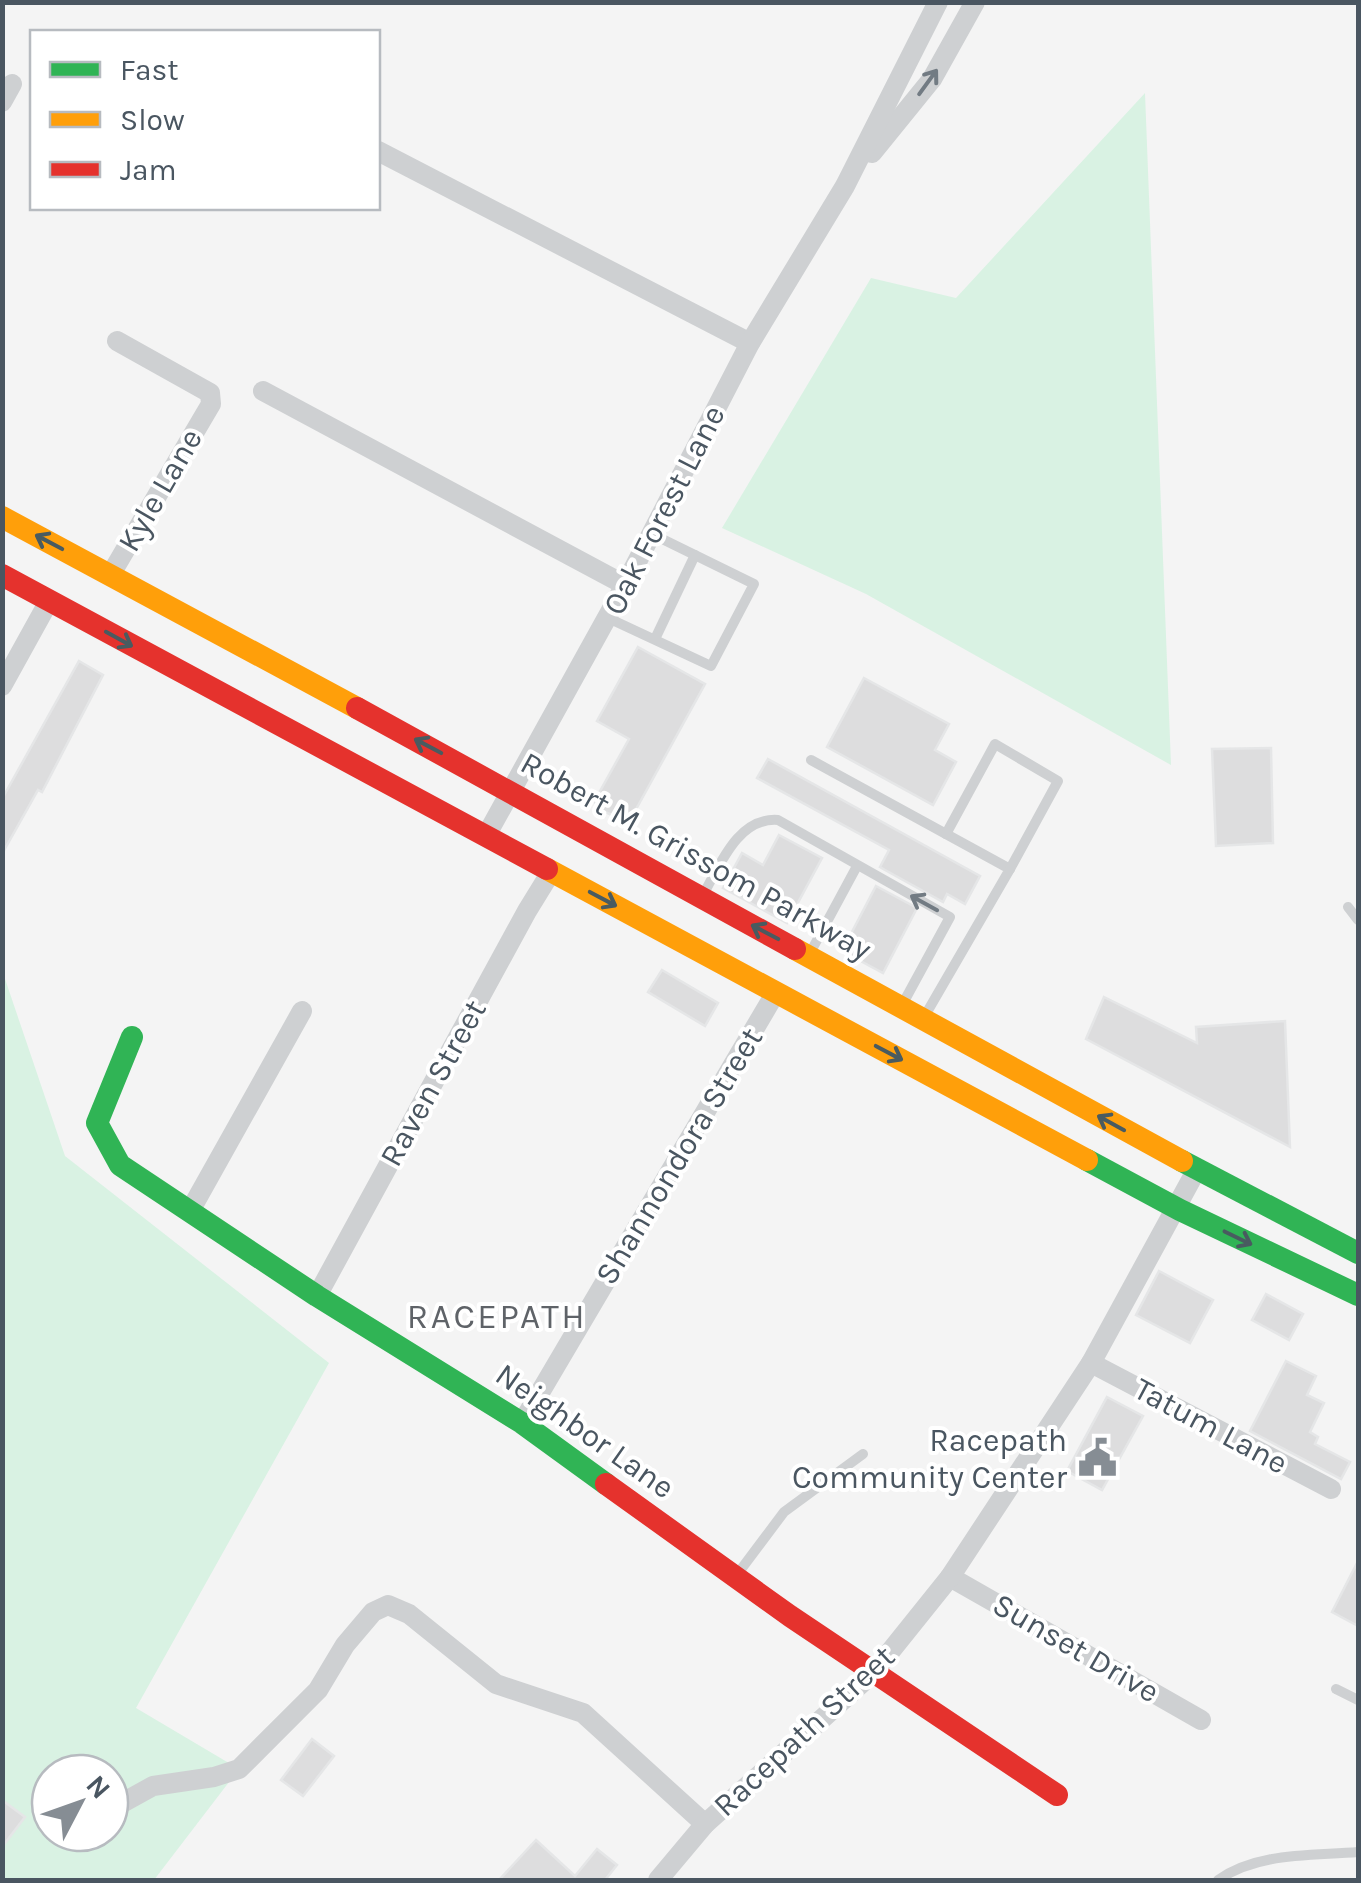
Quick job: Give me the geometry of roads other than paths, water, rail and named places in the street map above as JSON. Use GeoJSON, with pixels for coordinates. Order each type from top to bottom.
{"type":"FeatureCollection","features":[{"type":"Feature","properties":{"kind":"main road","name":"Robert M. Grissom Parkway"},"geometry":{"type":"LineString","coordinates":[[2,517],[514,792],[1196,1169],[1358,1253]]}},
{"type":"Feature","properties":{"kind":"main road"},"geometry":{"type":"LineString","coordinates":[[2,575],[1176,1208],[1358,1296]]}},
{"type":"Feature","properties":{"kind":"main road","name":"Neighbor Lane"},"geometry":{"type":"LineString","coordinates":[[132,1037],[97,1123],[120,1165],[318,1296],[522,1423],[735,1577],[1057,1795]]}},
{"type":"Feature","properties":{"kind":"street","name":"Oak Forest Lane"},"geometry":{"type":"LineString","coordinates":[[486,836],[608,618],[750,343],[845,186],[938,2]]}},
{"type":"Feature","properties":{"kind":"street","name":"Oak Forest Lane"},"geometry":{"type":"LineString","coordinates":[[845,186],[932,80],[975,2]]}},
{"type":"Feature","properties":{"kind":"street"},"geometry":{"type":"LineString","coordinates":[[380,152],[750,343]]}},
{"type":"Feature","properties":{"kind":"street","name":"Kyle Lane"},"geometry":{"type":"LineString","coordinates":[[111,574],[211,404],[210,393],[116,341]]}},
{"type":"Feature","properties":{"kind":"street"},"geometry":{"type":"LineString","coordinates":[[263,391],[625,585]]}},
{"type":"Feature","properties":{"kind":"street"},"geometry":{"type":"LineString","coordinates":[[2,686],[49,601]]}},
{"type":"Feature","properties":{"kind":"street","name":"Raven Street"},"geometry":{"type":"LineString","coordinates":[[318,1296],[526,911],[552,872]]}},
{"type":"Feature","properties":{"kind":"street","name":"Shannondora Street"},"geometry":{"type":"LineString","coordinates":[[522,1423],[776,992]]}},
{"type":"Feature","properties":{"kind":"street"},"geometry":{"type":"LineString","coordinates":[[190,1211],[302,1011]]}},
{"type":"Feature","properties":{"kind":"street","name":"Racepath Street"},"geometry":{"type":"LineString","coordinates":[[658,1880],[706,1824],[874,1673],[950,1577],[1091,1363],[1196,1169]]}},
{"type":"Feature","properties":{"kind":"street","name":"Tatum Lane"},"geometry":{"type":"LineString","coordinates":[[1091,1363],[1331,1489]]}},
{"type":"Feature","properties":{"kind":"street","name":"Sunset Drive"},"geometry":{"type":"LineString","coordinates":[[950,1577],[1201,1720]]}},
{"type":"Feature","properties":{"kind":"street"},"geometry":{"type":"LineString","coordinates":[[130,1799],[152,1786],[214,1777],[239,1769],[318,1690],[344,1644],[372,1612],[388,1606],[409,1614],[496,1684],[583,1714],[706,1824]]}},
{"type":"Feature","properties":{"kind":"lane"},"geometry":{"type":"LineString","coordinates":[[608,618],[711,666],[754,584],[652,534]]}},
{"type":"Feature","properties":{"kind":"lane"},"geometry":{"type":"LineString","coordinates":[[655,639],[695,555]]}},
{"type":"Feature","properties":{"kind":"lane"},"geometry":{"type":"LineString","coordinates":[[923,1020],[1058,781],[994,744],[946,834]]}},
{"type":"Feature","properties":{"kind":"lane"},"geometry":{"type":"LineString","coordinates":[[812,760],[1010,869]]}},
{"type":"Feature","properties":{"kind":"lane"},"geometry":{"type":"LineString","coordinates":[[702,897],[731,846],[748,827],[762,819],[778,820],[950,917],[900,1008]]}},
{"type":"Feature","properties":{"kind":"lane"},"geometry":{"type":"LineString","coordinates":[[809,956],[857,866]]}},
{"type":"Feature","properties":{"kind":"lane"},"geometry":{"type":"LineString","coordinates":[[1348,907],[1358,920]]}},
{"type":"Feature","properties":{"kind":"lane"},"geometry":{"type":"LineString","coordinates":[[735,1577],[784,1512],[863,1454]]}},
{"type":"Feature","properties":{"kind":"lane"},"geometry":{"type":"LineString","coordinates":[[1336,1689],[1358,1700]]}},
{"type":"Feature","properties":{"kind":"lane"},"geometry":{"type":"LineString","coordinates":[[1218,1880],[1237,1867],[1266,1859],[1358,1852]]}},
{"type":"Feature","properties":{"kind":"place","name":"Racepath Community Center"},"geometry":{"type":"Point","coordinates":[1097,1458]}},
{"type":"Feature","properties":{"kind":"district","name":"RACEPATH"},"geometry":{"type":"Point","coordinates":[497,1316]}}]}
